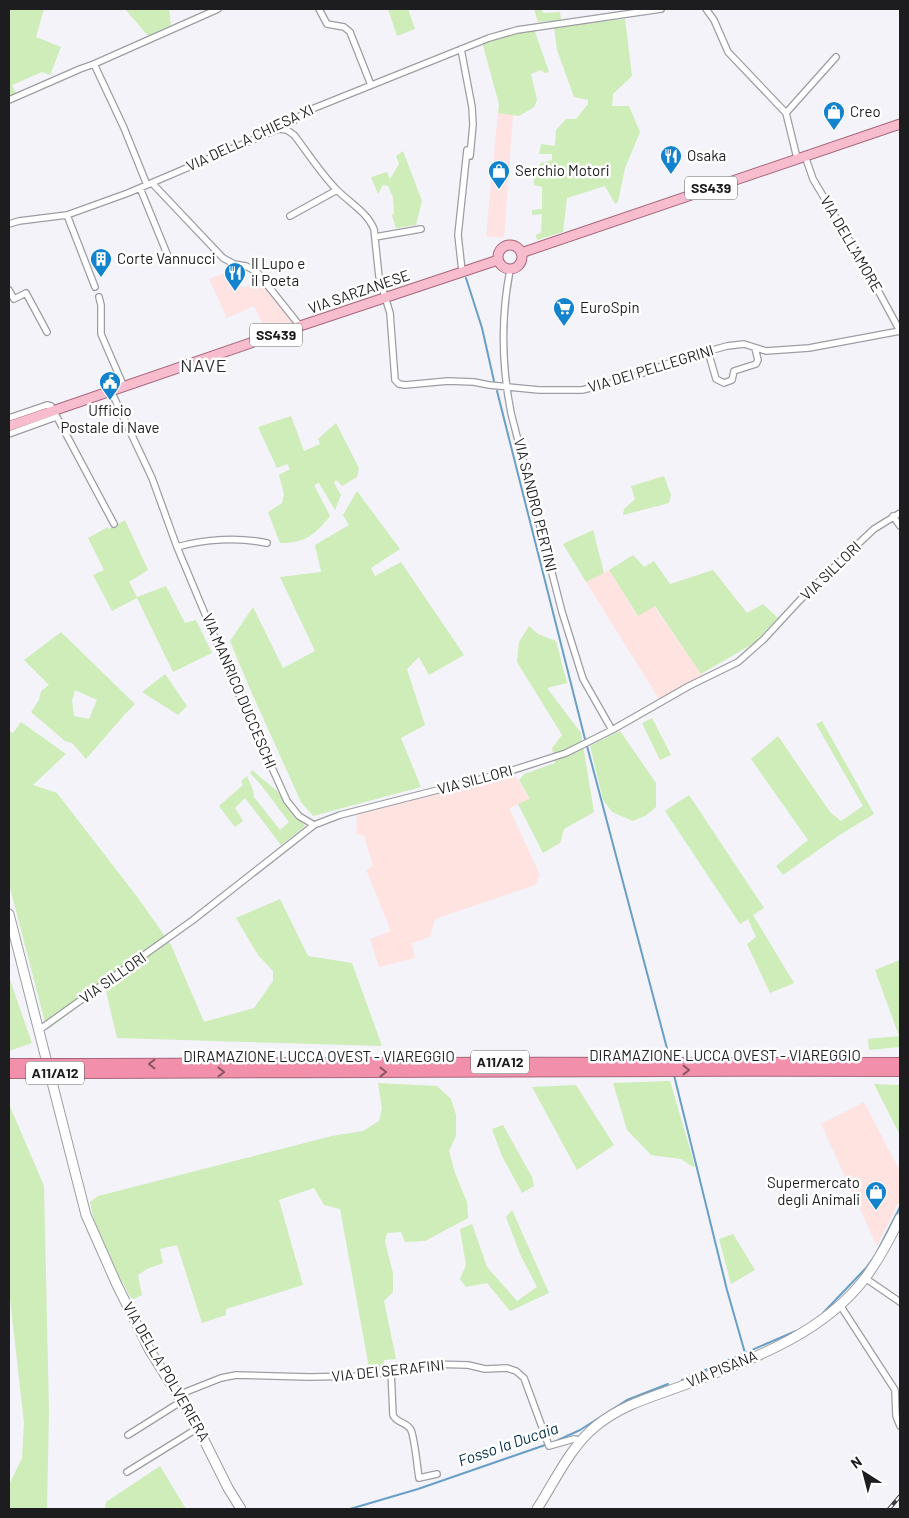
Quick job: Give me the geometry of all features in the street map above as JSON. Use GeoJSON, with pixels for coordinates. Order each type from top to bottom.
{"type":"FeatureCollection","features":[{"type":"Feature","properties":{"kind":"highway","name":"DIRAMAZIONE LUCCA OVEST - VIAREGGIO"},"geometry":{"type":"LineString","coordinates":[[9,1073],[101,1068],[689,1061],[803,1064],[900,1063]]}},
{"type":"Feature","properties":{"kind":"highway","name":"DIRAMAZIONE LUCCA OVEST - VIAREGGIO"},"geometry":{"type":"LineString","coordinates":[[9,1064],[101,1068],[900,1071]]}},
{"type":"Feature","properties":{"kind":"main road","name":"VIA SARZANESE"},"geometry":{"type":"LineString","coordinates":[[9,426],[55,414],[111,391],[498,260],[499,253],[504,247],[512,245],[519,249],[521,253],[900,124]]}},
{"type":"Feature","properties":{"kind":"main road"},"geometry":{"type":"LineString","coordinates":[[498,260],[502,267],[510,270],[514,269],[522,261],[521,253]]}},
{"type":"Feature","properties":{"kind":"street"},"geometry":{"type":"LineString","coordinates":[[9,100],[218,9]]}},
{"type":"Feature","properties":{"kind":"street"},"geometry":{"type":"LineString","coordinates":[[319,9],[328,24],[344,27],[350,32],[371,85]]}},
{"type":"Feature","properties":{"kind":"street","name":"VIA DELLA CHIESA XI"},"geometry":{"type":"LineString","coordinates":[[9,224],[19,221],[68,216],[150,184],[278,129],[307,111],[489,38],[517,30],[661,9]]}},
{"type":"Feature","properties":{"kind":"street"},"geometry":{"type":"LineString","coordinates":[[706,9],[714,20],[728,52],[786,112],[836,57]]}},
{"type":"Feature","properties":{"kind":"street"},"geometry":{"type":"LineString","coordinates":[[461,49],[472,107],[473,125],[469,159]]}},
{"type":"Feature","properties":{"kind":"street"},"geometry":{"type":"LineString","coordinates":[[94,64],[150,184],[223,258],[257,272],[300,326]]}},
{"type":"Feature","properties":{"kind":"street","name":"VIA DELL'AMORE"},"geometry":{"type":"LineString","coordinates":[[786,112],[801,157],[900,331]]}},
{"type":"Feature","properties":{"kind":"street"},"geometry":{"type":"LineString","coordinates":[[278,129],[287,130],[294,135],[337,190],[368,217],[374,229],[378,277],[386,297]]}},
{"type":"Feature","properties":{"kind":"street"},"geometry":{"type":"LineString","coordinates":[[462,271],[458,235],[467,150]]}},
{"type":"Feature","properties":{"kind":"street"},"geometry":{"type":"LineString","coordinates":[[140,188],[170,261]]}},
{"type":"Feature","properties":{"kind":"street"},"geometry":{"type":"LineString","coordinates":[[290,216],[337,190]]}},
{"type":"Feature","properties":{"kind":"street"},"geometry":{"type":"LineString","coordinates":[[68,216],[95,287]]}},
{"type":"Feature","properties":{"kind":"street"},"geometry":{"type":"LineString","coordinates":[[375,237],[421,229]]}},
{"type":"Feature","properties":{"kind":"street","name":"VIA SANDRO PERTINI"},"geometry":{"type":"LineString","coordinates":[[510,270],[505,297],[506,387],[562,612],[583,679],[612,730]]}},
{"type":"Feature","properties":{"kind":"street"},"geometry":{"type":"LineString","coordinates":[[9,290],[14,299],[26,293],[47,332]]}},
{"type":"Feature","properties":{"kind":"street"},"geometry":{"type":"LineString","coordinates":[[99,297],[101,305],[101,334],[124,387]]}},
{"type":"Feature","properties":{"kind":"street","name":"VIA DEI PELLEGRINI"},"geometry":{"type":"LineString","coordinates":[[386,297],[390,313],[395,380],[397,384],[405,385],[448,381],[474,382],[538,390],[582,390],[625,380],[680,359],[727,346],[744,344],[766,351],[809,348],[900,331]]}},
{"type":"Feature","properties":{"kind":"street"},"geometry":{"type":"LineString","coordinates":[[708,351],[716,379],[724,383],[732,380],[734,371],[756,364],[758,360],[756,348]]}},
{"type":"Feature","properties":{"kind":"street","name":"VIA MANRICO DUCCESCHI"},"geometry":{"type":"LineString","coordinates":[[111,391],[152,478],[178,548],[236,688],[287,801],[299,816],[314,825]]}},
{"type":"Feature","properties":{"kind":"street"},"geometry":{"type":"LineString","coordinates":[[9,418],[51,406],[114,524]]}},
{"type":"Feature","properties":{"kind":"street"},"geometry":{"type":"LineString","coordinates":[[9,434],[55,414]]}},
{"type":"Feature","properties":{"kind":"street","name":"VIA SILLORI"},"geometry":{"type":"LineString","coordinates":[[39,1030],[185,925],[314,825],[340,815],[504,773],[566,753],[612,730],[689,686],[738,662],[764,639],[800,600],[858,544],[893,516],[900,513]]}},
{"type":"Feature","properties":{"kind":"street"},"geometry":{"type":"LineString","coordinates":[[893,516],[900,526]]}},
{"type":"Feature","properties":{"kind":"street"},"geometry":{"type":"LineString","coordinates":[[178,548],[194,543],[216,541],[252,540],[267,543]]}},
{"type":"Feature","properties":{"kind":"street","name":"VIA DELLA POLVERIERA"},"geometry":{"type":"LineString","coordinates":[[9,914],[86,1215],[149,1348],[198,1428],[228,1488],[241,1509]]}},
{"type":"Feature","properties":{"kind":"street","name":"VIA PISANA"},"geometry":{"type":"LineString","coordinates":[[537,1509],[580,1440],[616,1411],[636,1401],[691,1383],[776,1346],[822,1320],[840,1305],[865,1278],[884,1251],[900,1218]]}},
{"type":"Feature","properties":{"kind":"street"},"geometry":{"type":"LineString","coordinates":[[865,1278],[900,1302]]}},
{"type":"Feature","properties":{"kind":"street"},"geometry":{"type":"LineString","coordinates":[[840,1305],[895,1390],[896,1416],[900,1426]]}},
{"type":"Feature","properties":{"kind":"street","name":"VIA DEI SERAFINI"},"geometry":{"type":"LineString","coordinates":[[128,1435],[180,1398],[221,1378],[236,1375],[280,1377],[364,1376],[428,1364],[468,1366],[484,1369],[507,1368],[516,1371],[524,1378],[548,1443],[574,1439],[580,1440]]}},
{"type":"Feature","properties":{"kind":"street"},"geometry":{"type":"LineString","coordinates":[[391,1370],[393,1415],[395,1419],[411,1430],[419,1478],[437,1474]]}},
{"type":"Feature","properties":{"kind":"street"},"geometry":{"type":"LineString","coordinates":[[127,1472],[198,1428]]}},
{"type":"Feature","properties":{"kind":"shaded area"},"geometry":{"type":"Polygon","coordinates":[[[498,113],[513,115],[504,238],[486,236],[498,113]]]}},
{"type":"Feature","properties":{"kind":"shaded area"},"geometry":{"type":"Polygon","coordinates":[[[231,271],[242,287],[265,286],[294,323],[266,331],[254,306],[227,318],[209,279],[231,271]]]}},
{"type":"Feature","properties":{"kind":"shaded area"},"geometry":{"type":"Polygon","coordinates":[[[609,570],[637,616],[654,606],[706,681],[662,704],[586,582],[609,570]]]}},
{"type":"Feature","properties":{"kind":"shaded area"},"geometry":{"type":"Polygon","coordinates":[[[515,775],[530,800],[509,808],[540,875],[535,885],[435,919],[430,937],[412,943],[415,958],[379,967],[370,939],[391,931],[366,870],[373,866],[364,836],[356,834],[357,814],[515,775]]]}},
{"type":"Feature","properties":{"kind":"shaded area"},"geometry":{"type":"Polygon","coordinates":[[[864,1102],[900,1172],[900,1200],[877,1246],[821,1124],[864,1102]]]}},
{"type":"Feature","properties":{"kind":"green space"},"geometry":{"type":"Polygon","coordinates":[[[9,9],[44,9],[36,37],[61,47],[50,75],[42,72],[12,85],[16,94],[9,97],[9,9]]]}},
{"type":"Feature","properties":{"kind":"green space"},"geometry":{"type":"Polygon","coordinates":[[[125,9],[169,9],[171,25],[148,36],[125,9]]]}},
{"type":"Feature","properties":{"kind":"green space"},"geometry":{"type":"Polygon","coordinates":[[[388,9],[408,9],[415,29],[397,36],[388,9]]]}},
{"type":"Feature","properties":{"kind":"green space"},"geometry":{"type":"Polygon","coordinates":[[[534,9],[542,9],[543,13],[560,12],[561,20],[538,22],[534,9]]]}},
{"type":"Feature","properties":{"kind":"green space"},"geometry":{"type":"Polygon","coordinates":[[[625,19],[632,76],[613,94],[612,106],[629,106],[640,132],[625,168],[618,202],[615,204],[605,186],[567,198],[563,232],[537,240],[536,235],[541,233],[542,214],[532,215],[532,210],[542,209],[542,187],[534,185],[534,173],[541,163],[552,160],[552,154],[539,154],[541,144],[555,146],[556,130],[566,119],[576,119],[588,104],[588,100],[574,97],[557,50],[554,27],[625,19]]]}},
{"type":"Feature","properties":{"kind":"green space"},"geometry":{"type":"Polygon","coordinates":[[[534,29],[549,72],[545,73],[541,70],[531,74],[537,100],[534,107],[519,116],[498,113],[499,104],[482,42],[534,29]]]}},
{"type":"Feature","properties":{"kind":"green space"},"geometry":{"type":"Polygon","coordinates":[[[403,151],[422,201],[416,225],[396,228],[392,215],[394,213],[393,197],[388,186],[383,185],[378,194],[371,177],[387,172],[390,179],[399,164],[396,156],[403,151]]]}},
{"type":"Feature","properties":{"kind":"green space"},"geometry":{"type":"Polygon","coordinates":[[[291,416],[304,451],[320,444],[318,439],[336,423],[359,468],[357,477],[342,486],[336,480],[334,483],[341,495],[335,510],[319,483],[314,485],[330,516],[309,537],[289,543],[280,543],[268,512],[282,503],[284,494],[279,475],[290,469],[287,464],[277,468],[258,427],[291,416]]]}},
{"type":"Feature","properties":{"kind":"green space"},"geometry":{"type":"Polygon","coordinates":[[[664,476],[671,495],[669,503],[623,515],[624,509],[635,499],[631,486],[664,476]]]}},
{"type":"Feature","properties":{"kind":"green space"},"geometry":{"type":"Polygon","coordinates":[[[357,491],[400,549],[371,568],[375,576],[401,562],[464,655],[429,675],[419,657],[407,669],[425,725],[401,738],[421,787],[313,816],[301,802],[230,641],[253,607],[283,668],[315,651],[280,577],[321,572],[315,545],[349,525],[343,515],[357,491]]]}},
{"type":"Feature","properties":{"kind":"green space"},"geometry":{"type":"Polygon","coordinates":[[[125,520],[148,570],[129,582],[137,597],[166,586],[185,623],[196,620],[212,653],[173,672],[137,598],[112,611],[93,575],[104,570],[88,538],[125,520]]]}},
{"type":"Feature","properties":{"kind":"green space"},"geometry":{"type":"Polygon","coordinates":[[[593,530],[604,573],[586,582],[563,544],[593,530]]]}},
{"type":"Feature","properties":{"kind":"green space"},"geometry":{"type":"Polygon","coordinates":[[[633,555],[644,567],[654,561],[670,584],[713,570],[747,613],[763,604],[778,618],[754,643],[701,674],[655,606],[638,616],[609,570],[633,555]]]}},
{"type":"Feature","properties":{"kind":"green space"},"geometry":{"type":"Polygon","coordinates":[[[529,626],[538,634],[556,641],[567,683],[547,688],[581,733],[594,812],[564,829],[560,843],[543,853],[518,804],[530,799],[519,780],[524,774],[555,763],[552,748],[562,735],[517,662],[519,642],[529,626]]]}},
{"type":"Feature","properties":{"kind":"green space"},"geometry":{"type":"Polygon","coordinates":[[[61,632],[135,704],[86,759],[72,743],[65,741],[31,712],[39,700],[41,691],[49,685],[24,660],[61,632]],[[75,690],[72,701],[74,716],[89,719],[97,700],[75,690]]]}},
{"type":"Feature","properties":{"kind":"green space"},"geometry":{"type":"Polygon","coordinates":[[[165,674],[187,706],[178,715],[142,692],[165,674]]]}},
{"type":"Feature","properties":{"kind":"green space"},"geometry":{"type":"Polygon","coordinates":[[[652,718],[671,755],[660,760],[642,723],[652,718]]]}},
{"type":"Feature","properties":{"kind":"green space"},"geometry":{"type":"Polygon","coordinates":[[[822,721],[874,814],[838,836],[783,875],[776,866],[808,840],[751,759],[778,736],[830,812],[841,821],[863,806],[816,724],[822,721]]]}},
{"type":"Feature","properties":{"kind":"green space"},"geometry":{"type":"Polygon","coordinates":[[[21,722],[66,754],[33,785],[57,793],[138,898],[171,945],[204,1022],[254,1008],[273,981],[273,971],[258,955],[236,918],[280,899],[308,956],[352,963],[382,1046],[117,1038],[105,987],[47,1030],[9,884],[9,731],[13,733],[21,722]]]}},
{"type":"Feature","properties":{"kind":"green space"},"geometry":{"type":"Polygon","coordinates":[[[620,731],[656,783],[656,807],[645,816],[633,821],[612,812],[603,800],[590,746],[620,731]]]}},
{"type":"Feature","properties":{"kind":"green space"},"geometry":{"type":"Polygon","coordinates":[[[252,770],[277,791],[305,826],[281,845],[245,798],[235,808],[243,821],[235,827],[219,806],[243,785],[241,781],[247,776],[254,797],[280,830],[289,822],[250,773],[252,770]]]}},
{"type":"Feature","properties":{"kind":"green space"},"geometry":{"type":"Polygon","coordinates":[[[689,795],[764,908],[753,915],[794,983],[770,993],[747,944],[756,937],[748,919],[740,924],[665,811],[689,795]]]}},
{"type":"Feature","properties":{"kind":"green space"},"geometry":{"type":"Polygon","coordinates":[[[900,960],[900,1047],[869,1050],[868,1039],[899,1036],[875,970],[900,960]]]}},
{"type":"Feature","properties":{"kind":"green space"},"geometry":{"type":"Polygon","coordinates":[[[9,977],[32,1043],[9,1051],[9,977]]]}},
{"type":"Feature","properties":{"kind":"green space"},"geometry":{"type":"Polygon","coordinates":[[[670,1081],[695,1166],[693,1167],[681,1159],[651,1155],[627,1130],[613,1083],[670,1081]]]}},
{"type":"Feature","properties":{"kind":"green space"},"geometry":{"type":"Polygon","coordinates":[[[378,1083],[437,1086],[451,1099],[456,1115],[456,1136],[449,1151],[455,1173],[467,1202],[468,1218],[425,1241],[405,1242],[401,1232],[387,1233],[385,1242],[393,1273],[393,1292],[384,1301],[396,1359],[384,1360],[385,1370],[370,1373],[340,1209],[324,1205],[314,1188],[279,1200],[303,1285],[226,1309],[226,1315],[202,1323],[177,1245],[160,1249],[163,1263],[147,1269],[138,1275],[142,1295],[132,1300],[101,1240],[90,1202],[98,1196],[332,1136],[363,1131],[379,1121],[382,1109],[378,1083]]]}},
{"type":"Feature","properties":{"kind":"green space"},"geometry":{"type":"Polygon","coordinates":[[[874,1084],[900,1085],[900,1135],[874,1084]]]}},
{"type":"Feature","properties":{"kind":"green space"},"geometry":{"type":"Polygon","coordinates":[[[576,1085],[614,1145],[577,1170],[532,1087],[576,1085]]]}},
{"type":"Feature","properties":{"kind":"green space"},"geometry":{"type":"Polygon","coordinates":[[[9,1104],[44,1186],[49,1411],[47,1509],[9,1509],[9,1485],[22,1458],[24,1423],[9,1290],[9,1104]]]}},
{"type":"Feature","properties":{"kind":"green space"},"geometry":{"type":"Polygon","coordinates":[[[503,1125],[532,1177],[534,1186],[522,1193],[502,1156],[492,1129],[503,1125]]]}},
{"type":"Feature","properties":{"kind":"green space"},"geometry":{"type":"Polygon","coordinates":[[[512,1210],[549,1293],[510,1311],[487,1283],[466,1287],[460,1279],[466,1265],[460,1229],[472,1224],[487,1267],[517,1301],[537,1287],[520,1254],[506,1217],[512,1210]]]}},
{"type":"Feature","properties":{"kind":"green space"},"geometry":{"type":"Polygon","coordinates":[[[733,1234],[755,1270],[731,1284],[719,1239],[733,1234]]]}},
{"type":"Feature","properties":{"kind":"green space"},"geometry":{"type":"Polygon","coordinates":[[[160,1466],[186,1509],[105,1509],[106,1502],[160,1466]]]}},
{"type":"Feature","properties":{"kind":"waterway"},"geometry":{"type":"LineString","coordinates":[[466,278],[482,328],[494,381]]}},
{"type":"Feature","properties":{"kind":"waterway"},"geometry":{"type":"LineString","coordinates":[[497,391],[585,739]]}},
{"type":"Feature","properties":{"kind":"waterway"},"geometry":{"type":"LineString","coordinates":[[587,746],[669,1056]]}},
{"type":"Feature","properties":{"kind":"waterway"},"geometry":{"type":"LineString","coordinates":[[674,1075],[727,1290],[745,1353]]}},
{"type":"Feature","properties":{"kind":"waterway","name":"Fosso la Ducaia"},"geometry":{"type":"LineString","coordinates":[[823,1313],[866,1268],[876,1254],[900,1207]]}},
{"type":"Feature","properties":{"kind":"waterway","name":"Fosso la Ducaia"},"geometry":{"type":"LineString","coordinates":[[682,1380],[796,1331]]}},
{"type":"Feature","properties":{"kind":"waterway","name":"Fosso la Ducaia"},"geometry":{"type":"LineString","coordinates":[[554,1442],[580,1430],[627,1400],[668,1384]]}},
{"type":"Feature","properties":{"kind":"waterway","name":"Fosso la Ducaia"},"geometry":{"type":"LineString","coordinates":[[350,1509],[418,1489],[548,1444]]}},
{"type":"Feature","properties":{"kind":"railway"},"geometry":{"type":"LineString","coordinates":[[889,1509],[900,1496]]}},
{"type":"Feature","properties":{"kind":"place","name":"Creo"},"geometry":{"type":"Point","coordinates":[834,131]}},
{"type":"Feature","properties":{"kind":"place","name":"Osaka"},"geometry":{"type":"Point","coordinates":[671,175]}},
{"type":"Feature","properties":{"kind":"place","name":"Serchio Motori"},"geometry":{"type":"Point","coordinates":[499,190]}},
{"type":"Feature","properties":{"kind":"place","name":"Corte Vannucci"},"geometry":{"type":"Point","coordinates":[101,278]}},
{"type":"Feature","properties":{"kind":"place","name":"Il Lupo e il Poeta"},"geometry":{"type":"Point","coordinates":[235,292]}},
{"type":"Feature","properties":{"kind":"place","name":"EuroSpin"},"geometry":{"type":"Point","coordinates":[564,327]}},
{"type":"Feature","properties":{"kind":"place","name":"Ufficio Postale di Nave"},"geometry":{"type":"Point","coordinates":[110,401]}},
{"type":"Feature","properties":{"kind":"place","name":"Supermercato degli Animali"},"geometry":{"type":"Point","coordinates":[876,1211]}},
{"type":"Feature","properties":{"kind":"district","name":"NAVE"},"geometry":{"type":"Point","coordinates":[204,366]}}]}
